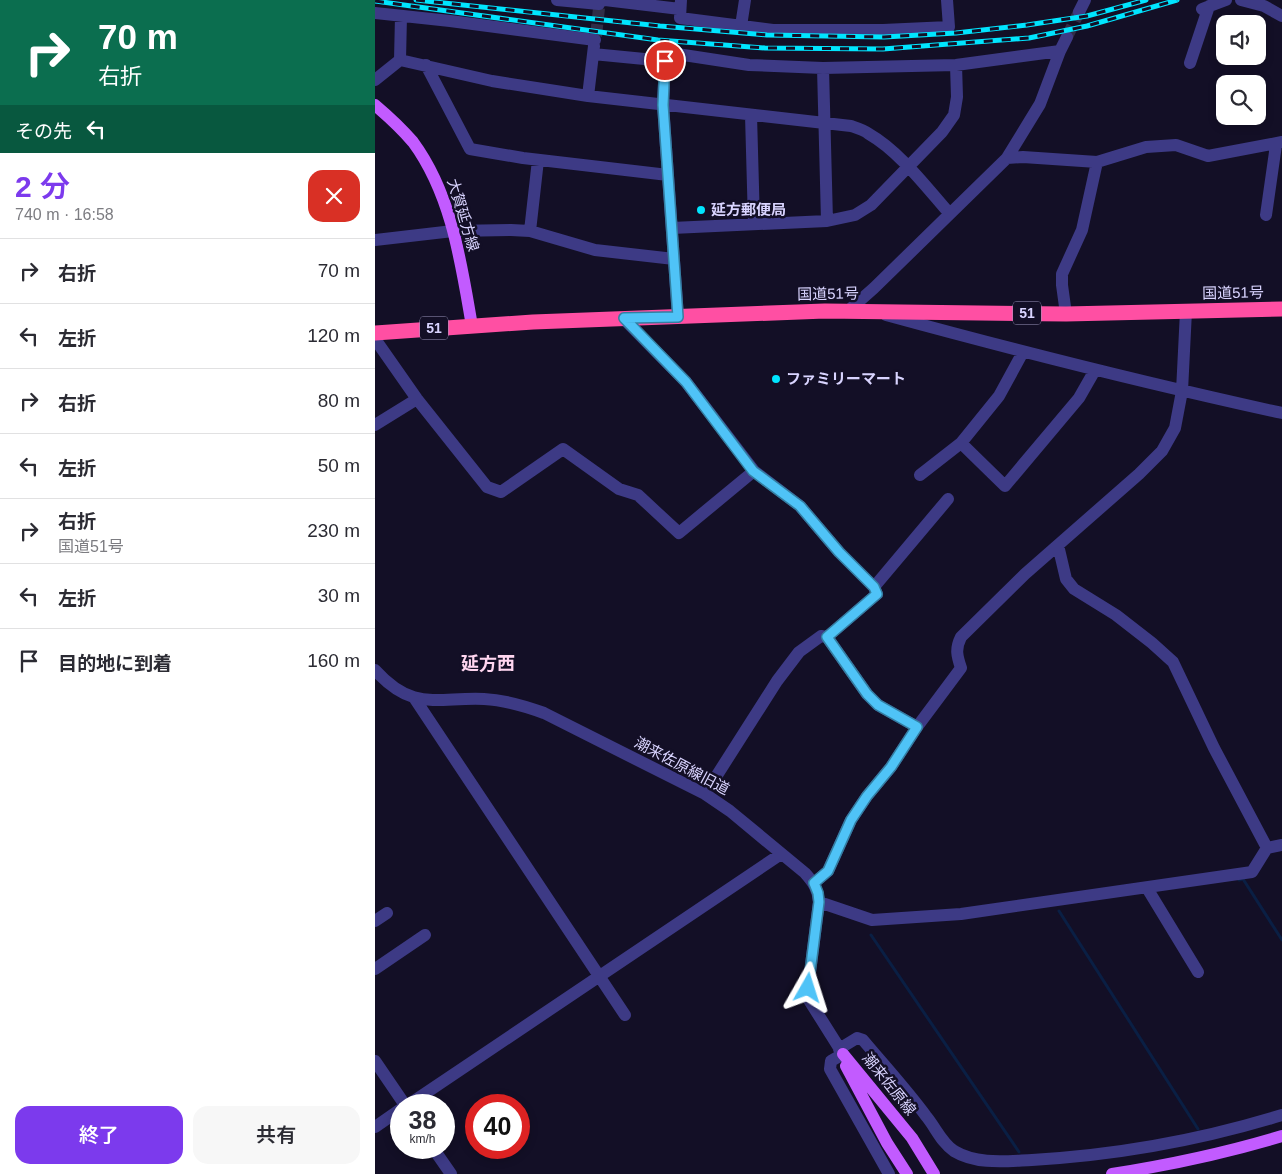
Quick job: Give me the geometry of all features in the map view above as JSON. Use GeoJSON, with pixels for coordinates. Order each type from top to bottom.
{"type":"FeatureCollection","features":[{"type":"Feature","properties":{"kind":"highway","name":"国道51号"},"geometry":{"type":"LineString","coordinates":[[375,333],[624,318],[848,311],[1066,314],[1282,309]]}},
{"type":"Feature","properties":{"kind":"main road","name":"大賀延方線"},"geometry":{"type":"LineString","coordinates":[[375,105],[412,141],[435,179],[453,231],[472,326]]}},
{"type":"Feature","properties":{"kind":"main road","name":"潮来佐原線"},"geometry":{"type":"LineString","coordinates":[[841,1052],[845,1064],[887,1143],[907,1174]]}},
{"type":"Feature","properties":{"kind":"main road","name":"潮来佐原線"},"geometry":{"type":"LineString","coordinates":[[841,1052],[912,1138],[934,1174]]}},
{"type":"Feature","properties":{"kind":"main road"},"geometry":{"type":"LineString","coordinates":[[1112,1174],[1162,1166],[1246,1147],[1282,1136]]}},
{"type":"Feature","properties":{"kind":"street"},"geometry":{"type":"LineString","coordinates":[[557,0],[601,3],[681,4],[680,18],[773,30],[883,30],[949,27],[947,0]]}},
{"type":"Feature","properties":{"kind":"street"},"geometry":{"type":"LineString","coordinates":[[741,26],[745,0]]}},
{"type":"Feature","properties":{"kind":"street"},"geometry":{"type":"LineString","coordinates":[[1190,63],[1205,5],[1226,0]]}},
{"type":"Feature","properties":{"kind":"street"},"geometry":{"type":"LineString","coordinates":[[1241,0],[1264,6],[1282,16]]}},
{"type":"Feature","properties":{"kind":"street"},"geometry":{"type":"LineString","coordinates":[[375,13],[595,38],[588,96]]}},
{"type":"Feature","properties":{"kind":"street"},"geometry":{"type":"LineString","coordinates":[[400,60],[401,16]]}},
{"type":"Feature","properties":{"kind":"street"},"geometry":{"type":"LineString","coordinates":[[848,311],[1007,158],[1040,104],[1067,37]]}},
{"type":"Feature","properties":{"kind":"street"},"geometry":{"type":"LineString","coordinates":[[593,54],[665,61],[677,54],[749,65],[823,68],[956,65],[1060,51]]}},
{"type":"Feature","properties":{"kind":"street"},"geometry":{"type":"LineString","coordinates":[[375,80],[400,60],[492,81],[588,96],[851,126],[869,133],[883,143],[908,167],[949,213]]}},
{"type":"Feature","properties":{"kind":"street"},"geometry":{"type":"LineString","coordinates":[[665,61],[663,105],[678,317]]}},
{"type":"Feature","properties":{"kind":"street"},"geometry":{"type":"LineString","coordinates":[[426,65],[470,149],[538,160],[668,175]]}},
{"type":"Feature","properties":{"kind":"street"},"geometry":{"type":"LineString","coordinates":[[672,228],[827,221],[855,215],[871,205],[942,132],[954,115],[957,97],[956,65]]}},
{"type":"Feature","properties":{"kind":"street"},"geometry":{"type":"LineString","coordinates":[[823,68],[827,221]]}},
{"type":"Feature","properties":{"kind":"street"},"geometry":{"type":"LineString","coordinates":[[751,116],[754,223]]}},
{"type":"Feature","properties":{"kind":"street"},"geometry":{"type":"LineString","coordinates":[[1007,158],[1023,157],[1097,162],[1146,146],[1175,145],[1208,156],[1279,144],[1265,215]]}},
{"type":"Feature","properties":{"kind":"street"},"geometry":{"type":"LineString","coordinates":[[530,231],[538,160]]}},
{"type":"Feature","properties":{"kind":"street"},"geometry":{"type":"LineString","coordinates":[[1066,314],[1062,285],[1063,274],[1082,230],[1097,162]]}},
{"type":"Feature","properties":{"kind":"street"},"geometry":{"type":"LineString","coordinates":[[375,240],[453,231],[530,231],[595,250],[674,259]]}},
{"type":"Feature","properties":{"kind":"street"},"geometry":{"type":"LineString","coordinates":[[869,311],[1095,370],[1282,413]]}},
{"type":"Feature","properties":{"kind":"street"},"geometry":{"type":"LineString","coordinates":[[841,1052],[809,1000],[808,988],[819,902],[814,883],[828,871],[851,820],[867,796],[891,767],[917,727],[961,668],[957,645],[961,637],[1025,574],[1139,474],[1162,451],[1175,428],[1182,391],[1186,311]]}},
{"type":"Feature","properties":{"kind":"street"},"geometry":{"type":"LineString","coordinates":[[624,318],[686,382],[753,471],[800,506],[839,552],[874,587],[877,594],[827,637]]}},
{"type":"Feature","properties":{"kind":"street"},"geometry":{"type":"LineString","coordinates":[[375,339],[417,399],[487,487],[501,492],[563,449],[619,489],[638,495],[679,533],[753,471]]}},
{"type":"Feature","properties":{"kind":"street"},"geometry":{"type":"LineString","coordinates":[[920,475],[961,444],[999,396],[1023,352]]}},
{"type":"Feature","properties":{"kind":"street"},"geometry":{"type":"LineString","coordinates":[[961,444],[1005,486],[1079,398],[1095,370]]}},
{"type":"Feature","properties":{"kind":"street"},"geometry":{"type":"LineString","coordinates":[[375,424],[417,399]]}},
{"type":"Feature","properties":{"kind":"street"},"geometry":{"type":"LineString","coordinates":[[874,587],[948,499]]}},
{"type":"Feature","properties":{"kind":"street"},"geometry":{"type":"LineString","coordinates":[[1059,545],[1066,579],[1075,589],[1116,615],[1173,662],[1214,748],[1267,848]]}},
{"type":"Feature","properties":{"kind":"street"},"geometry":{"type":"LineString","coordinates":[[705,794],[777,681],[799,652],[821,636],[827,637],[867,694],[878,705],[917,727]]}},
{"type":"Feature","properties":{"kind":"street","name":"潮来佐原線旧道"},"geometry":{"type":"LineString","coordinates":[[375,670],[393,687],[415,699],[487,699],[525,706],[544,713],[705,794],[730,811],[814,883]]}},
{"type":"Feature","properties":{"kind":"street"},"geometry":{"type":"LineString","coordinates":[[415,699],[625,1015]]}},
{"type":"Feature","properties":{"kind":"street"},"geometry":{"type":"LineString","coordinates":[[819,902],[872,920],[961,914],[1252,872],[1267,848],[1282,845]]}},
{"type":"Feature","properties":{"kind":"street"},"geometry":{"type":"LineString","coordinates":[[423,1094],[781,854]]}},
{"type":"Feature","properties":{"kind":"street"},"geometry":{"type":"LineString","coordinates":[[1147,888],[1198,972]]}},
{"type":"Feature","properties":{"kind":"street"},"geometry":{"type":"LineString","coordinates":[[375,920],[387,913]]}},
{"type":"Feature","properties":{"kind":"street"},"geometry":{"type":"LineString","coordinates":[[375,969],[425,935]]}},
{"type":"Feature","properties":{"kind":"street"},"geometry":{"type":"LineString","coordinates":[[889,1174],[830,1069],[831,1061],[857,1038],[863,1040],[927,1117],[937,1134],[948,1146],[962,1155],[975,1159],[1008,1161],[1055,1159],[1119,1152],[1209,1136],[1282,1115]]}},
{"type":"Feature","properties":{"kind":"street"},"geometry":{"type":"LineString","coordinates":[[375,1061],[398,1094]]}},
{"type":"Feature","properties":{"kind":"street"},"geometry":{"type":"LineString","coordinates":[[375,1127],[390,1117]]}},
{"type":"Feature","properties":{"kind":"street"},"geometry":{"type":"LineString","coordinates":[[441,1159],[451,1174]]}},
{"type":"Feature","properties":{"kind":"waterway"},"geometry":{"type":"LineString","coordinates":[[1239,880],[1243,879],[1282,940]]}},
{"type":"Feature","properties":{"kind":"waterway"},"geometry":{"type":"LineString","coordinates":[[1059,911],[1198,1129]]}},
{"type":"Feature","properties":{"kind":"waterway"},"geometry":{"type":"LineString","coordinates":[[871,935],[1019,1152]]}},
{"type":"Feature","properties":{"kind":"tunnel"},"geometry":{"type":"LineString","coordinates":[[596,36],[599,8]]}},
{"type":"Feature","properties":{"kind":"tunnel"},"geometry":{"type":"LineString","coordinates":[[1067,37],[1079,12]]}},
{"type":"Feature","properties":{"kind":"railway"},"geometry":{"type":"LineString","coordinates":[[416,0],[660,26],[767,35],[884,37],[956,33],[1027,25],[1087,16],[1146,0]]}},
{"type":"Feature","properties":{"kind":"railway"},"geometry":{"type":"LineString","coordinates":[[375,1],[658,40],[765,48],[883,49],[1029,38],[1087,26],[1177,0]]}},
{"type":"Feature","properties":{"kind":"place","name":"延方郵便局"},"geometry":{"type":"Point","coordinates":[701,210]}},
{"type":"Feature","properties":{"kind":"place","name":"ファミリーマート"},"geometry":{"type":"Point","coordinates":[776,379]}},
{"type":"Feature","properties":{"kind":"district","name":"延方西"},"geometry":{"type":"Point","coordinates":[488,664]}},
{"type":"Feature","properties":{"kind":"route"},"geometry":{"type":"LineString","coordinates":[[665,61],[663,105],[678,317],[624,318],[686,382],[753,471],[800,506],[839,552],[874,587],[877,594],[827,637],[867,694],[878,705],[917,727],[891,767],[867,796],[851,820],[828,871],[814,883],[819,902],[808,988]]}}]}
